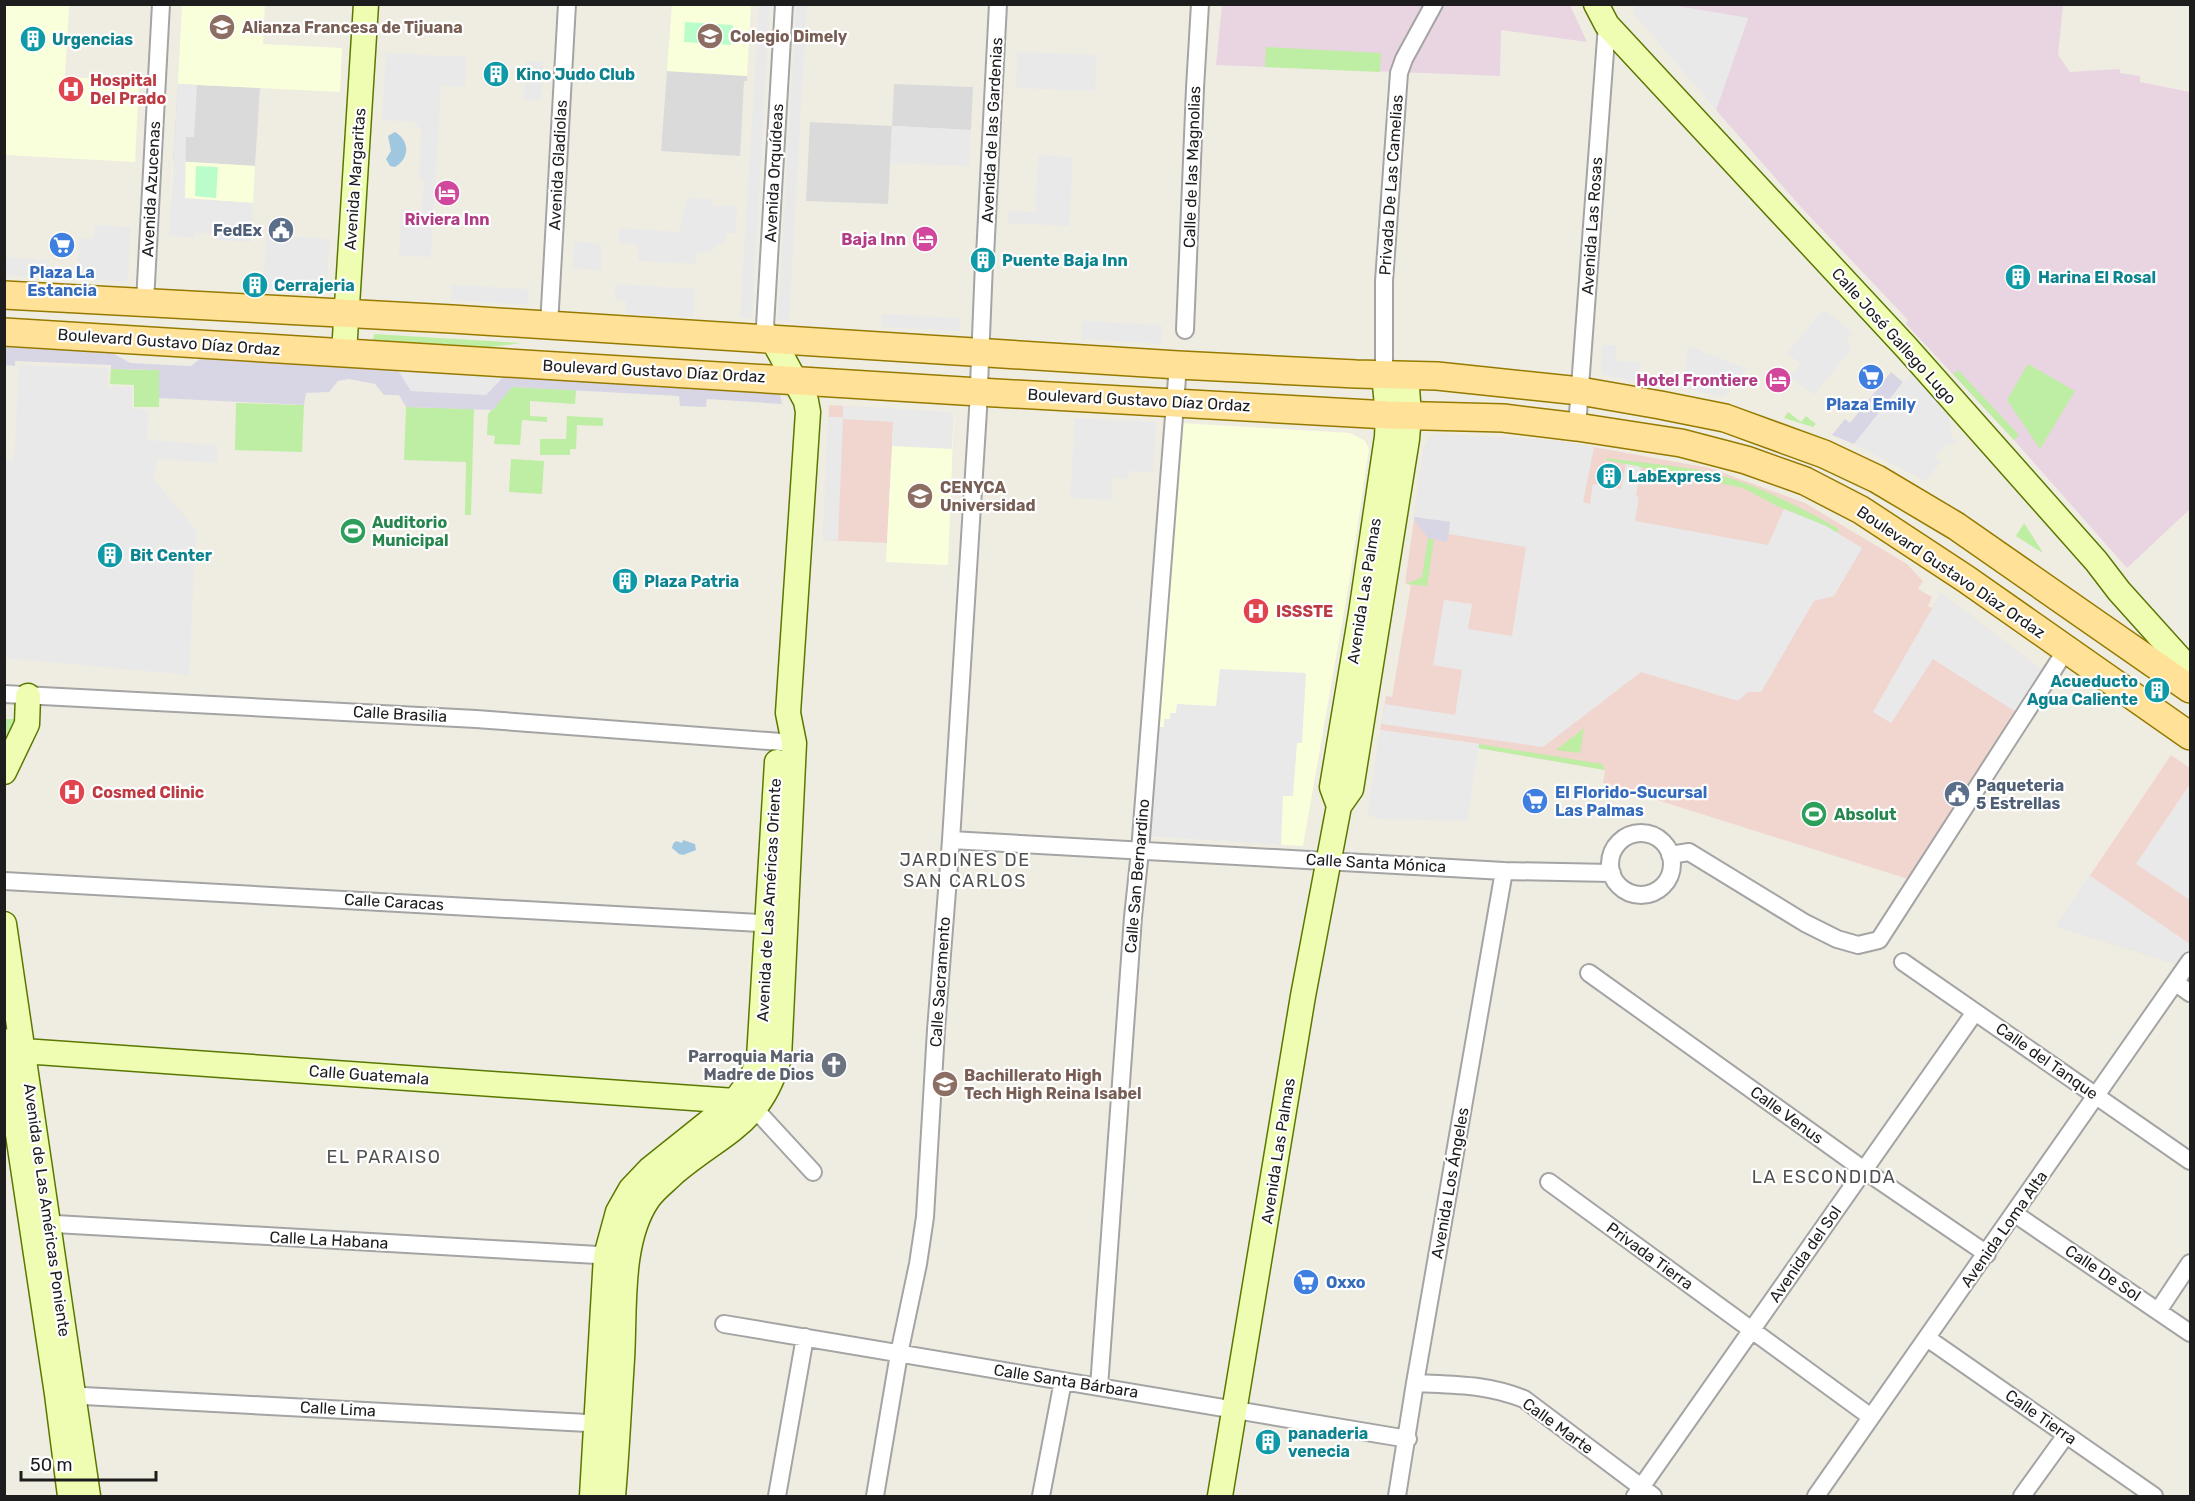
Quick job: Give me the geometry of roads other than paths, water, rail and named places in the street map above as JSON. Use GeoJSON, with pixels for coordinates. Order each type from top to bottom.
{"type":"FeatureCollection","features":[{"type":"Feature","properties":{"kind":"main road"},"geometry":{"type":"LineString","coordinates":[[4,295],[692,334],[1178,365],[1395,375],[1580,391],[1725,418],[1824,454],[1869,476],[1956,526],[2190,689]]}},
{"type":"Feature","properties":{"kind":"main road","name":"Boulevard Gustavo Díaz Ordaz"},"geometry":{"type":"LineString","coordinates":[[4,332],[979,392],[1399,415],[1503,418],[1681,443],[1746,460],[1805,481],[1862,510],[2190,736]]}},
{"type":"Feature","properties":{"kind":"street","name":"Avenida Azucenas"},"geometry":{"type":"LineString","coordinates":[[145,303],[161,4]]}},
{"type":"Feature","properties":{"kind":"street","name":"Avenida Margaritas"},"geometry":{"type":"LineString","coordinates":[[344,353],[366,4]]}},
{"type":"Feature","properties":{"kind":"street","name":"Avenida Gladiolas"},"geometry":{"type":"LineString","coordinates":[[549,326],[567,4]]}},
{"type":"Feature","properties":{"kind":"street","name":"Avenida Orquídeas"},"geometry":{"type":"LineString","coordinates":[[773,340],[765,326],[784,4]]}},
{"type":"Feature","properties":{"kind":"street","name":"Avenida de las Gardenias"},"geometry":{"type":"LineString","coordinates":[[979,392],[999,4]]}},
{"type":"Feature","properties":{"kind":"street","name":"Calle de las Magnolias"},"geometry":{"type":"LineString","coordinates":[[1185,330],[1200,4]]}},
{"type":"Feature","properties":{"kind":"street","name":"Privada De Las Camelias"},"geometry":{"type":"LineString","coordinates":[[1395,375],[1384,281],[1399,73],[1404,58],[1434,4]]}},
{"type":"Feature","properties":{"kind":"street","name":"Avenida Las Rosas"},"geometry":{"type":"LineString","coordinates":[[1577,427],[1601,15]]}},
{"type":"Feature","properties":{"kind":"street","name":"Calle José Gallego Lugo"},"geometry":{"type":"LineString","coordinates":[[1601,15],[1906,347],[2190,670]]}},
{"type":"Feature","properties":{"kind":"street","name":"Avenida de Las Américas Oriente"},"geometry":{"type":"LineString","coordinates":[[614,1497],[608,1424],[618,1212],[631,1189],[672,1150],[745,1105],[759,1058],[776,924],[808,412],[806,401],[773,340]]}},
{"type":"Feature","properties":{"kind":"street","name":"Calle San Bernardino"},"geometry":{"type":"LineString","coordinates":[[1099,1387],[1133,917],[1178,365]]}},
{"type":"Feature","properties":{"kind":"street","name":"Avenida Las Palmas"},"geometry":{"type":"LineString","coordinates":[[1220,1497],[1303,996],[1339,806],[1332,787],[1365,590],[1387,437],[1399,415],[1395,375]]}},
{"type":"Feature","properties":{"kind":"street","name":"Calle Sacramento"},"geometry":{"type":"LineString","coordinates":[[875,1497],[899,1354],[926,1216],[936,1030],[951,840],[979,392]]}},
{"type":"Feature","properties":{"kind":"street"},"geometry":{"type":"LineString","coordinates":[[1670,855],[1689,852],[1805,923],[1837,939],[1858,945],[1879,940],[2066,650]]}},
{"type":"Feature","properties":{"kind":"street","name":"Calle Brasilia"},"geometry":{"type":"LineString","coordinates":[[4,694],[476,718],[786,741]]}},
{"type":"Feature","properties":{"kind":"street"},"geometry":{"type":"LineString","coordinates":[[4,772],[27,724],[28,696]]}},
{"type":"Feature","properties":{"kind":"street"},"geometry":{"type":"LineString","coordinates":[[1644,833],[1654,836],[1663,842],[1670,855],[1672,871],[1668,880],[1652,894],[1642,895],[1623,889],[1616,882],[1612,873],[1610,863],[1612,854],[1617,845],[1633,834],[1644,833]]}},
{"type":"Feature","properties":{"kind":"street","name":"Calle Santa Mónica"},"geometry":{"type":"LineString","coordinates":[[951,840],[1504,871],[1612,873]]}},
{"type":"Feature","properties":{"kind":"street","name":"Avenida Los Ángeles"},"geometry":{"type":"LineString","coordinates":[[1397,1497],[1504,871]]}},
{"type":"Feature","properties":{"kind":"street","name":"Calle Caracas"},"geometry":{"type":"LineString","coordinates":[[4,881],[776,924]]}},
{"type":"Feature","properties":{"kind":"street","name":"Avenida de Las Américas Poniente"},"geometry":{"type":"LineString","coordinates":[[4,924],[10,1050],[66,1395],[88,1497]]}},
{"type":"Feature","properties":{"kind":"street","name":"Avenida Loma Alta"},"geometry":{"type":"LineString","coordinates":[[1816,1497],[2190,961]]}},
{"type":"Feature","properties":{"kind":"street","name":"Calle del Tanque"},"geometry":{"type":"LineString","coordinates":[[1903,962],[2190,1161]]}},
{"type":"Feature","properties":{"kind":"street","name":"Calle Venus"},"geometry":{"type":"LineString","coordinates":[[1589,974],[1864,1170],[1987,1254]]}},
{"type":"Feature","properties":{"kind":"street"},"geometry":{"type":"LineString","coordinates":[[2176,983],[2190,993]]}},
{"type":"Feature","properties":{"kind":"street","name":"Avenida del Sol"},"geometry":{"type":"LineString","coordinates":[[1643,1494],[1751,1330],[1975,1012]]}},
{"type":"Feature","properties":{"kind":"street","name":"Calle Guatemala"},"geometry":{"type":"LineString","coordinates":[[10,1050],[745,1105]]}},
{"type":"Feature","properties":{"kind":"street"},"geometry":{"type":"LineString","coordinates":[[745,1105],[813,1172]]}},
{"type":"Feature","properties":{"kind":"street","name":"Privada Tierra"},"geometry":{"type":"LineString","coordinates":[[1549,1182],[1751,1330]]}},
{"type":"Feature","properties":{"kind":"street","name":"Calle De Sol"},"geometry":{"type":"LineString","coordinates":[[2015,1214],[2190,1333]]}},
{"type":"Feature","properties":{"kind":"street","name":"Calle La Habana"},"geometry":{"type":"LineString","coordinates":[[39,1223],[617,1256]]}},
{"type":"Feature","properties":{"kind":"street"},"geometry":{"type":"LineString","coordinates":[[2158,1311],[2190,1263]]}},
{"type":"Feature","properties":{"kind":"street","name":"Calle Santa Bárbara"},"geometry":{"type":"LineString","coordinates":[[724,1324],[1408,1439]]}},
{"type":"Feature","properties":{"kind":"street"},"geometry":{"type":"LineString","coordinates":[[1751,1330],[1871,1417]]}},
{"type":"Feature","properties":{"kind":"street"},"geometry":{"type":"LineString","coordinates":[[777,1497],[806,1337]]}},
{"type":"Feature","properties":{"kind":"street","name":"Calle Tierra"},"geometry":{"type":"LineString","coordinates":[[1927,1338],[2154,1497]]}},
{"type":"Feature","properties":{"kind":"street"},"geometry":{"type":"LineString","coordinates":[[1041,1497],[1063,1381]]}},
{"type":"Feature","properties":{"kind":"street","name":"Calle Marte"},"geometry":{"type":"LineString","coordinates":[[1415,1383],[1480,1386],[1501,1390],[1524,1399],[1643,1494]]}},
{"type":"Feature","properties":{"kind":"street","name":"Avenida de Las Américas Poniente"},"geometry":{"type":"LineString","coordinates":[[66,1395],[70,1497]]}},
{"type":"Feature","properties":{"kind":"street","name":"Calle Lima"},"geometry":{"type":"LineString","coordinates":[[66,1395],[608,1424]]}},
{"type":"Feature","properties":{"kind":"street","name":"Avenida de Las Américas Oriente"},"geometry":{"type":"LineString","coordinates":[[592,1497],[608,1424]]}},
{"type":"Feature","properties":{"kind":"street"},"geometry":{"type":"LineString","coordinates":[[2022,1497],[2066,1435]]}},
{"type":"Feature","properties":{"kind":"water"},"geometry":{"type":"Polygon","coordinates":[[[395,132],[406,145],[406,154],[395,167],[390,166],[386,159],[391,151],[388,136],[395,132]]]}},
{"type":"Feature","properties":{"kind":"water"},"geometry":{"type":"Polygon","coordinates":[[[683,840],[695,844],[696,850],[683,855],[672,848],[676,841],[682,843],[683,840]]]}},
{"type":"Feature","properties":{"kind":"place","name":"Alianza Francesa de Tijuana"},"geometry":{"type":"Point","coordinates":[222,27]}},
{"type":"Feature","properties":{"kind":"place","name":"Colegio Dimely"},"geometry":{"type":"Point","coordinates":[710,36]}},
{"type":"Feature","properties":{"kind":"place","name":"Urgencias"},"geometry":{"type":"Point","coordinates":[33,39]}},
{"type":"Feature","properties":{"kind":"place","name":"Kino Judo Club"},"geometry":{"type":"Point","coordinates":[496,74]}},
{"type":"Feature","properties":{"kind":"place","name":"Hospital Del Prado"},"geometry":{"type":"Point","coordinates":[71,89]}},
{"type":"Feature","properties":{"kind":"place","name":"Riviera Inn"},"geometry":{"type":"Point","coordinates":[447,193]}},
{"type":"Feature","properties":{"kind":"place","name":"FedEx"},"geometry":{"type":"Point","coordinates":[281,230]}},
{"type":"Feature","properties":{"kind":"place","name":"Baja Inn"},"geometry":{"type":"Point","coordinates":[925,239]}},
{"type":"Feature","properties":{"kind":"place","name":"Plaza La Estancia"},"geometry":{"type":"Point","coordinates":[62,245]}},
{"type":"Feature","properties":{"kind":"place","name":"Puente Baja Inn"},"geometry":{"type":"Point","coordinates":[983,260]}},
{"type":"Feature","properties":{"kind":"place","name":"Harina El Rosal"},"geometry":{"type":"Point","coordinates":[2018,277]}},
{"type":"Feature","properties":{"kind":"place","name":"Cerrajeria"},"geometry":{"type":"Point","coordinates":[255,285]}},
{"type":"Feature","properties":{"kind":"place","name":"Plaza Emily"},"geometry":{"type":"Point","coordinates":[1871,377]}},
{"type":"Feature","properties":{"kind":"place","name":"Hotel Frontiere"},"geometry":{"type":"Point","coordinates":[1778,380]}},
{"type":"Feature","properties":{"kind":"place","name":"LabExpress"},"geometry":{"type":"Point","coordinates":[1609,476]}},
{"type":"Feature","properties":{"kind":"place","name":"CENYCA Universidad"},"geometry":{"type":"Point","coordinates":[920,496]}},
{"type":"Feature","properties":{"kind":"place","name":"Auditorio Municipal"},"geometry":{"type":"Point","coordinates":[353,531]}},
{"type":"Feature","properties":{"kind":"place","name":"Bit Center"},"geometry":{"type":"Point","coordinates":[110,555]}},
{"type":"Feature","properties":{"kind":"place","name":"Plaza Patria"},"geometry":{"type":"Point","coordinates":[625,581]}},
{"type":"Feature","properties":{"kind":"place","name":"ISSSTE"},"geometry":{"type":"Point","coordinates":[1256,611]}},
{"type":"Feature","properties":{"kind":"place","name":"Acueducto Agua Caliente"},"geometry":{"type":"Point","coordinates":[2157,690]}},
{"type":"Feature","properties":{"kind":"place","name":"Cosmed Clinic"},"geometry":{"type":"Point","coordinates":[72,792]}},
{"type":"Feature","properties":{"kind":"place","name":"Paqueteria 5 Estrellas"},"geometry":{"type":"Point","coordinates":[1957,794]}},
{"type":"Feature","properties":{"kind":"place","name":"El Florido-Sucursal Las Palmas"},"geometry":{"type":"Point","coordinates":[1535,801]}},
{"type":"Feature","properties":{"kind":"place","name":"Absolut"},"geometry":{"type":"Point","coordinates":[1814,814]}},
{"type":"Feature","properties":{"kind":"place","name":"Parroquia Maria Madre de Dios"},"geometry":{"type":"Point","coordinates":[834,1065]}},
{"type":"Feature","properties":{"kind":"place","name":"Bachillerato High Tech High Reina Isabel"},"geometry":{"type":"Point","coordinates":[945,1084]}},
{"type":"Feature","properties":{"kind":"place","name":"Oxxo"},"geometry":{"type":"Point","coordinates":[1306,1282]}},
{"type":"Feature","properties":{"kind":"place","name":"panaderia venecia"},"geometry":{"type":"Point","coordinates":[1268,1442]}},
{"type":"Feature","properties":{"kind":"district","name":"JARDINES DE SAN CARLOS"},"geometry":{"type":"Point","coordinates":[965,870]}},
{"type":"Feature","properties":{"kind":"district","name":"EL PARAISO"},"geometry":{"type":"Point","coordinates":[384,1157]}},
{"type":"Feature","properties":{"kind":"district","name":"LA ESCONDIDA"},"geometry":{"type":"Point","coordinates":[1824,1177]}}]}
